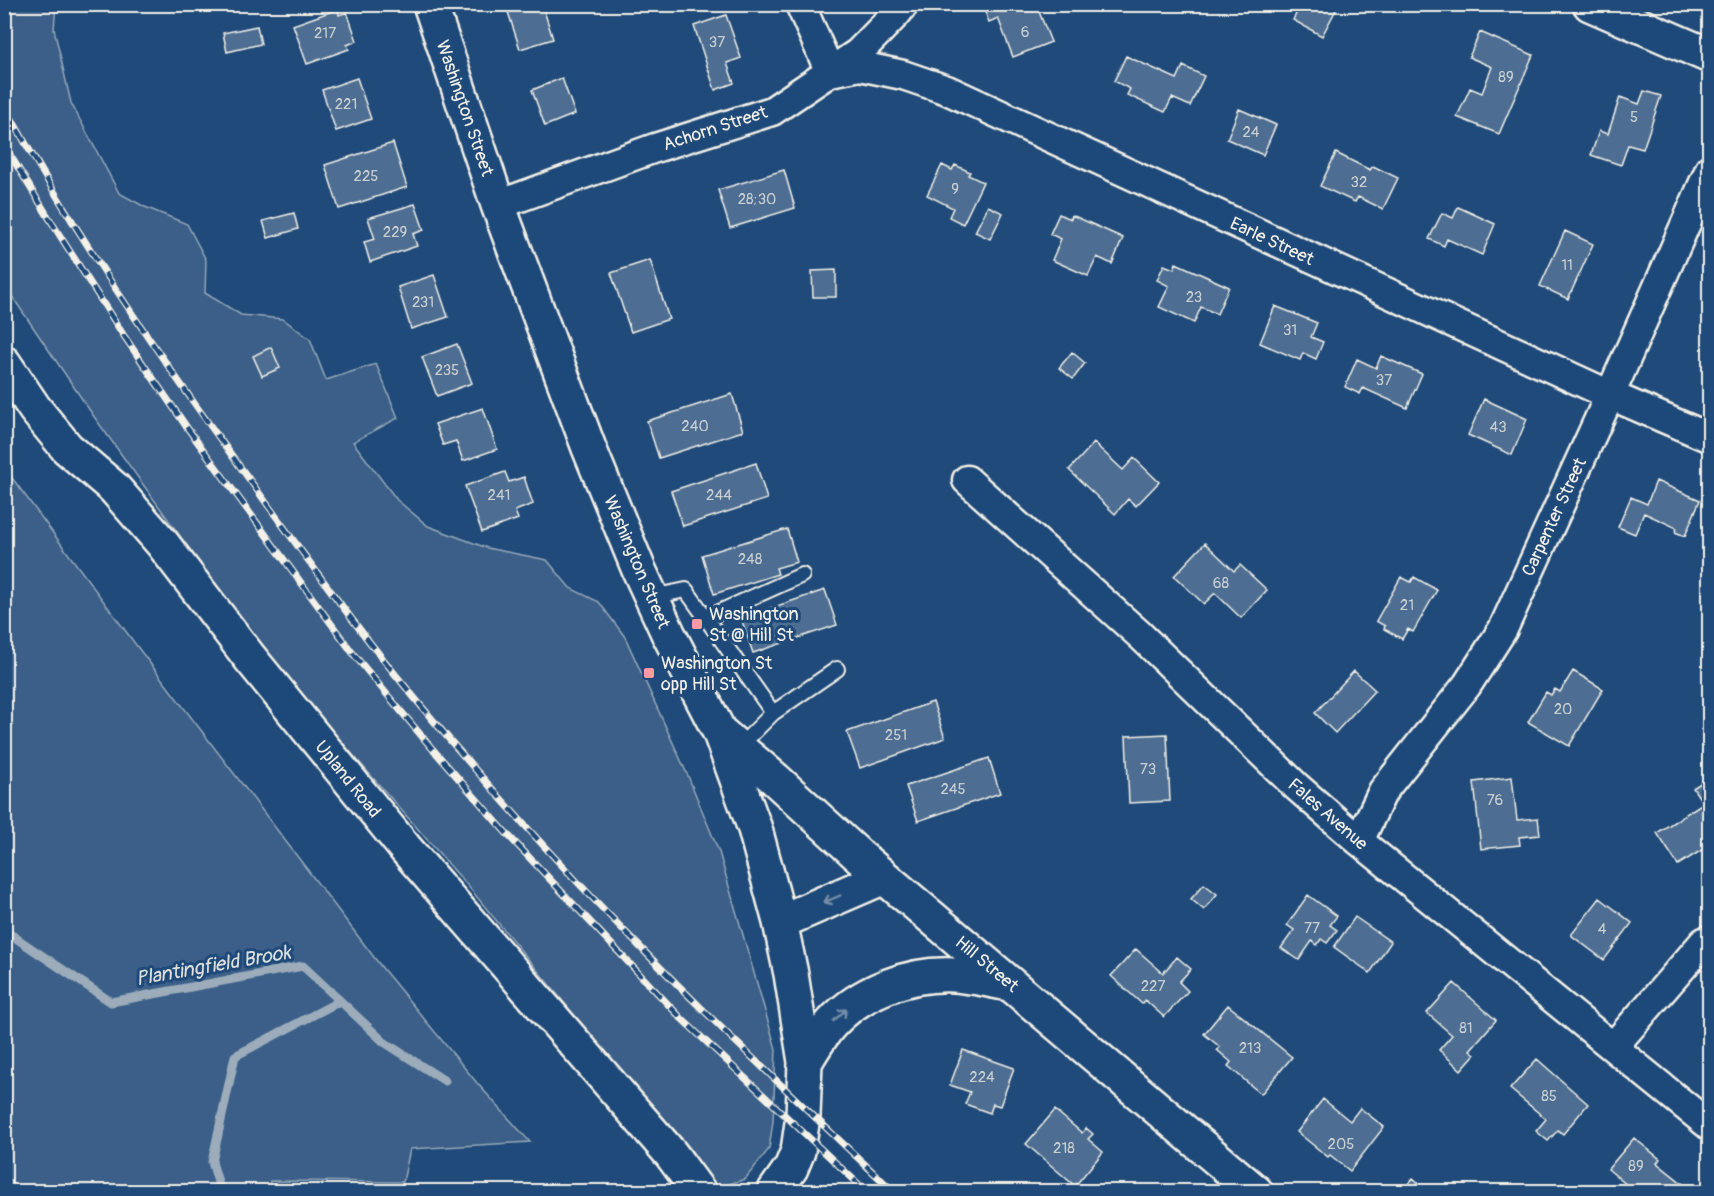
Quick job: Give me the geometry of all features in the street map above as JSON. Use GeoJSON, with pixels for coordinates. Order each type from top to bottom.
{"type":"FeatureCollection","features":[{"type":"Feature","properties":{"kind":"street","name":"Washington Street"},"geometry":{"type":"LineString","coordinates":[[430,4],[498,205],[589,448],[652,597],[684,664],[729,741],[755,829],[780,922],[793,983],[804,1062],[803,1116],[798,1151],[791,1168],[774,1191]]}},
{"type":"Feature","properties":{"kind":"street"},"geometry":{"type":"LineString","coordinates":[[800,4],[830,72]]}},
{"type":"Feature","properties":{"kind":"street","name":"Achorn Street"},"geometry":{"type":"LineString","coordinates":[[498,205],[655,148],[772,111],[858,53],[904,4]]}},
{"type":"Feature","properties":{"kind":"street"},"geometry":{"type":"LineString","coordinates":[[1590,4],[1710,56]]}},
{"type":"Feature","properties":{"kind":"street","name":"Earle Street"},"geometry":{"type":"LineString","coordinates":[[830,72],[860,66],[903,75],[947,90],[1610,395],[1710,438]]}},
{"type":"Feature","properties":{"kind":"street","name":"Carpenter Street"},"geometry":{"type":"LineString","coordinates":[[1359,841],[1383,790],[1467,685],[1503,629],[1710,169]]}},
{"type":"Feature","properties":{"kind":"street","name":"Upland Road"},"geometry":{"type":"LineString","coordinates":[[4,363],[35,409],[61,440],[114,488],[162,543],[250,658],[405,849],[671,1154],[699,1191]]}},
{"type":"Feature","properties":{"kind":"street","name":"Fales Avenue"},"geometry":{"type":"LineString","coordinates":[[966,480],[1140,636],[1297,787],[1359,841],[1710,1126]]}},
{"type":"Feature","properties":{"kind":"street","name":"Hill Street"},"geometry":{"type":"LineString","coordinates":[[729,741],[776,779],[884,877],[1256,1191]]}},
{"type":"Feature","properties":{"kind":"street"},"geometry":{"type":"LineString","coordinates":[[780,922],[884,877]]}},
{"type":"Feature","properties":{"kind":"street"},"geometry":{"type":"LineString","coordinates":[[1613,1047],[1704,942],[1710,939]]}},
{"type":"Feature","properties":{"kind":"street"},"geometry":{"type":"LineString","coordinates":[[804,1062],[832,1023],[848,1008],[880,988],[925,977],[952,975],[1010,984]]}},
{"type":"Feature","properties":{"kind":"lane"},"geometry":{"type":"LineString","coordinates":[[706,618],[802,575]]}},
{"type":"Feature","properties":{"kind":"lane"},"geometry":{"type":"LineString","coordinates":[[652,597],[686,590],[773,713]]}},
{"type":"Feature","properties":{"kind":"lane"},"geometry":{"type":"LineString","coordinates":[[729,741],[837,669]]}},
{"type":"Feature","properties":{"kind":"shaded area"},"geometry":{"type":"Polygon","coordinates":[[[4,5],[56,5],[54,29],[71,103],[119,193],[145,207],[187,224],[206,260],[205,293],[241,315],[283,319],[310,339],[326,380],[376,364],[398,418],[353,442],[397,500],[428,526],[487,548],[547,560],[570,588],[599,602],[625,637],[688,776],[719,852],[776,1049],[773,1121],[769,1149],[745,1179],[714,1189],[690,1148],[590,1034],[467,885],[269,659],[95,418],[5,286],[4,5]]]}},
{"type":"Feature","properties":{"kind":"shaded area"},"geometry":{"type":"Polygon","coordinates":[[[4,467],[136,645],[383,969],[477,1083],[530,1142],[410,1149],[403,1182],[270,1181],[268,1192],[5,1191],[4,467]]]}},
{"type":"Feature","properties":{"kind":"building"},"geometry":{"type":"Polygon","coordinates":[[[531,4],[542,4],[553,39],[520,49],[508,12],[531,4]]]}},
{"type":"Feature","properties":{"kind":"building"},"geometry":{"type":"Polygon","coordinates":[[[992,4],[1036,4],[1051,42],[1013,57],[998,18],[989,22],[985,12],[993,9],[992,4]]]}},
{"type":"Feature","properties":{"kind":"building"},"geometry":{"type":"Polygon","coordinates":[[[1301,4],[1339,4],[1322,36],[1293,20],[1301,4]]]}},
{"type":"Feature","properties":{"kind":"building"},"geometry":{"type":"Polygon","coordinates":[[[338,9],[339,15],[347,12],[357,41],[347,45],[349,49],[307,64],[293,25],[338,9]]]}},
{"type":"Feature","properties":{"kind":"building"},"geometry":{"type":"Polygon","coordinates":[[[726,15],[741,58],[727,63],[734,83],[715,90],[694,26],[726,15]]]}},
{"type":"Feature","properties":{"kind":"building"},"geometry":{"type":"Polygon","coordinates":[[[257,26],[261,44],[227,52],[223,33],[257,26]]]}},
{"type":"Feature","properties":{"kind":"building"},"geometry":{"type":"Polygon","coordinates":[[[1480,32],[1533,55],[1499,134],[1457,117],[1470,88],[1482,93],[1492,67],[1469,57],[1480,32]]]}},
{"type":"Feature","properties":{"kind":"building"},"geometry":{"type":"Polygon","coordinates":[[[1126,56],[1177,79],[1183,66],[1204,76],[1190,106],[1172,98],[1165,112],[1127,95],[1130,89],[1114,81],[1126,56]]]}},
{"type":"Feature","properties":{"kind":"building"},"geometry":{"type":"Polygon","coordinates":[[[357,78],[371,119],[336,131],[322,90],[357,78]]]}},
{"type":"Feature","properties":{"kind":"building"},"geometry":{"type":"Polygon","coordinates":[[[562,78],[575,114],[545,126],[532,90],[562,78]]]}},
{"type":"Feature","properties":{"kind":"building"},"geometry":{"type":"Polygon","coordinates":[[[1644,91],[1661,96],[1643,149],[1628,145],[1621,165],[1591,155],[1599,131],[1608,134],[1620,97],[1639,104],[1644,91]]]}},
{"type":"Feature","properties":{"kind":"building"},"geometry":{"type":"Polygon","coordinates":[[[1239,109],[1276,125],[1263,155],[1227,139],[1239,109]]]}},
{"type":"Feature","properties":{"kind":"building"},"geometry":{"type":"Polygon","coordinates":[[[393,143],[407,187],[339,209],[325,165],[393,143]]]}},
{"type":"Feature","properties":{"kind":"building"},"geometry":{"type":"Polygon","coordinates":[[[1336,153],[1370,170],[1373,166],[1398,178],[1383,209],[1358,197],[1355,202],[1320,186],[1336,153]]]}},
{"type":"Feature","properties":{"kind":"building"},"geometry":{"type":"Polygon","coordinates":[[[942,165],[952,170],[955,165],[970,172],[968,175],[983,182],[963,224],[949,217],[953,208],[927,195],[942,165]]]}},
{"type":"Feature","properties":{"kind":"building"},"geometry":{"type":"Polygon","coordinates":[[[784,170],[795,208],[730,228],[718,190],[784,170]]]}},
{"type":"Feature","properties":{"kind":"building"},"geometry":{"type":"Polygon","coordinates":[[[415,204],[424,230],[413,234],[417,246],[370,262],[364,242],[375,239],[368,218],[415,204]]]}},
{"type":"Feature","properties":{"kind":"building"},"geometry":{"type":"Polygon","coordinates":[[[988,206],[1003,213],[990,239],[975,232],[988,206]]]}},
{"type":"Feature","properties":{"kind":"building"},"geometry":{"type":"Polygon","coordinates":[[[1458,207],[1495,224],[1482,255],[1447,239],[1444,246],[1429,239],[1442,213],[1453,218],[1458,207]]]}},
{"type":"Feature","properties":{"kind":"building"},"geometry":{"type":"Polygon","coordinates":[[[294,213],[298,229],[268,238],[263,221],[294,213]]]}},
{"type":"Feature","properties":{"kind":"building"},"geometry":{"type":"Polygon","coordinates":[[[1059,214],[1071,219],[1072,215],[1123,238],[1112,264],[1097,257],[1088,276],[1052,260],[1061,239],[1050,234],[1059,214]]]}},
{"type":"Feature","properties":{"kind":"building"},"geometry":{"type":"Polygon","coordinates":[[[1565,231],[1593,244],[1568,299],[1540,286],[1565,231]]]}},
{"type":"Feature","properties":{"kind":"building"},"geometry":{"type":"Polygon","coordinates":[[[650,260],[669,319],[631,332],[611,273],[650,260]]]}},
{"type":"Feature","properties":{"kind":"building"},"geometry":{"type":"Polygon","coordinates":[[[1176,263],[1229,287],[1217,314],[1201,307],[1194,323],[1159,307],[1169,286],[1157,280],[1164,265],[1174,269],[1176,263]]]}},
{"type":"Feature","properties":{"kind":"building"},"geometry":{"type":"Polygon","coordinates":[[[836,270],[836,297],[813,297],[812,271],[836,270]]]}},
{"type":"Feature","properties":{"kind":"building"},"geometry":{"type":"Polygon","coordinates":[[[434,275],[448,317],[411,329],[398,287],[434,275]]]}},
{"type":"Feature","properties":{"kind":"building"},"geometry":{"type":"Polygon","coordinates":[[[1275,306],[1317,323],[1311,337],[1323,342],[1316,359],[1303,353],[1300,360],[1260,343],[1275,306]]]}},
{"type":"Feature","properties":{"kind":"building"},"geometry":{"type":"Polygon","coordinates":[[[457,344],[472,383],[437,396],[422,357],[457,344]]]}},
{"type":"Feature","properties":{"kind":"building"},"geometry":{"type":"Polygon","coordinates":[[[271,347],[280,368],[262,376],[253,356],[271,347]]]}},
{"type":"Feature","properties":{"kind":"building"},"geometry":{"type":"Polygon","coordinates":[[[1072,352],[1085,363],[1073,379],[1059,368],[1072,352]]]}},
{"type":"Feature","properties":{"kind":"building"},"geometry":{"type":"Polygon","coordinates":[[[1381,356],[1422,374],[1407,408],[1363,388],[1360,394],[1345,387],[1357,359],[1376,368],[1381,356]]]}},
{"type":"Feature","properties":{"kind":"building"},"geometry":{"type":"Polygon","coordinates":[[[732,394],[743,431],[659,458],[647,421],[732,394]]]}},
{"type":"Feature","properties":{"kind":"building"},"geometry":{"type":"Polygon","coordinates":[[[1484,399],[1527,419],[1512,455],[1468,435],[1484,399]]]}},
{"type":"Feature","properties":{"kind":"building"},"geometry":{"type":"Polygon","coordinates":[[[483,408],[497,449],[463,461],[456,441],[443,445],[435,424],[483,408]]]}},
{"type":"Feature","properties":{"kind":"building"},"geometry":{"type":"Polygon","coordinates":[[[1094,443],[1123,470],[1134,458],[1159,482],[1136,506],[1128,499],[1115,514],[1069,470],[1094,443]]]}},
{"type":"Feature","properties":{"kind":"building"},"geometry":{"type":"Polygon","coordinates":[[[756,463],[767,499],[683,526],[671,491],[756,463]]]}},
{"type":"Feature","properties":{"kind":"building"},"geometry":{"type":"Polygon","coordinates":[[[505,472],[509,482],[524,477],[533,504],[515,511],[518,519],[482,532],[465,486],[505,472]]]}},
{"type":"Feature","properties":{"kind":"building"},"geometry":{"type":"Polygon","coordinates":[[[1656,481],[1700,500],[1685,536],[1675,532],[1677,528],[1644,513],[1635,534],[1618,527],[1631,497],[1647,504],[1656,481]]]}},
{"type":"Feature","properties":{"kind":"building"},"geometry":{"type":"Polygon","coordinates":[[[787,529],[797,562],[776,568],[778,574],[714,594],[702,555],[787,529]]]}},
{"type":"Feature","properties":{"kind":"building"},"geometry":{"type":"Polygon","coordinates":[[[1205,543],[1234,571],[1240,565],[1267,590],[1241,618],[1215,593],[1204,604],[1174,576],[1205,543]]]}},
{"type":"Feature","properties":{"kind":"building"},"geometry":{"type":"Polygon","coordinates":[[[1401,577],[1411,582],[1414,577],[1437,590],[1413,632],[1408,629],[1402,639],[1384,629],[1385,626],[1376,621],[1401,577]]]}},
{"type":"Feature","properties":{"kind":"building"},"geometry":{"type":"Polygon","coordinates":[[[825,590],[837,625],[753,653],[741,618],[825,590]]]}},
{"type":"Feature","properties":{"kind":"building"},"geometry":{"type":"Polygon","coordinates":[[[1354,671],[1375,690],[1335,733],[1315,713],[1354,671]]]}},
{"type":"Feature","properties":{"kind":"building"},"geometry":{"type":"Polygon","coordinates":[[[1573,671],[1603,689],[1569,746],[1528,722],[1546,692],[1551,695],[1555,689],[1560,692],[1573,671]]]}},
{"type":"Feature","properties":{"kind":"building"},"geometry":{"type":"Polygon","coordinates":[[[933,702],[945,738],[860,768],[847,732],[933,702]]]}},
{"type":"Feature","properties":{"kind":"building"},"geometry":{"type":"Polygon","coordinates":[[[1167,734],[1170,801],[1129,803],[1126,736],[1167,734]]]}},
{"type":"Feature","properties":{"kind":"building"},"geometry":{"type":"Polygon","coordinates":[[[989,758],[1000,793],[918,821],[906,786],[989,758]]]}},
{"type":"Feature","properties":{"kind":"building"},"geometry":{"type":"Polygon","coordinates":[[[1512,777],[1517,820],[1538,818],[1540,835],[1519,837],[1520,845],[1481,849],[1474,782],[1512,777]]]}},
{"type":"Feature","properties":{"kind":"building"},"geometry":{"type":"Polygon","coordinates":[[[1710,777],[1710,845],[1678,865],[1657,833],[1703,803],[1693,788],[1710,777]]]}},
{"type":"Feature","properties":{"kind":"building"},"geometry":{"type":"Polygon","coordinates":[[[1204,884],[1217,894],[1204,910],[1191,899],[1204,884]]]}},
{"type":"Feature","properties":{"kind":"building"},"geometry":{"type":"Polygon","coordinates":[[[1308,895],[1337,916],[1330,925],[1337,930],[1327,943],[1321,939],[1317,945],[1312,941],[1299,960],[1281,948],[1294,930],[1287,925],[1308,895]]]}},
{"type":"Feature","properties":{"kind":"building"},"geometry":{"type":"Polygon","coordinates":[[[1600,898],[1632,923],[1604,960],[1571,935],[1600,898]]]}},
{"type":"Feature","properties":{"kind":"building"},"geometry":{"type":"Polygon","coordinates":[[[1355,917],[1391,942],[1370,973],[1334,947],[1355,917]]]}},
{"type":"Feature","properties":{"kind":"building"},"geometry":{"type":"Polygon","coordinates":[[[1136,949],[1163,973],[1177,957],[1191,969],[1179,982],[1188,991],[1164,1017],[1145,1000],[1142,1004],[1111,976],[1136,949]]]}},
{"type":"Feature","properties":{"kind":"building"},"geometry":{"type":"Polygon","coordinates":[[[1454,983],[1496,1020],[1470,1050],[1475,1054],[1461,1070],[1439,1050],[1452,1035],[1427,1013],[1454,983]]]}},
{"type":"Feature","properties":{"kind":"building"},"geometry":{"type":"Polygon","coordinates":[[[1228,1005],[1292,1057],[1261,1094],[1228,1066],[1231,1062],[1217,1050],[1220,1047],[1204,1034],[1228,1005]]]}},
{"type":"Feature","properties":{"kind":"building"},"geometry":{"type":"Polygon","coordinates":[[[963,1050],[1014,1068],[1000,1106],[993,1104],[990,1113],[965,1104],[970,1092],[950,1085],[963,1050]]]}},
{"type":"Feature","properties":{"kind":"building"},"geometry":{"type":"Polygon","coordinates":[[[1537,1059],[1588,1104],[1563,1134],[1558,1130],[1548,1141],[1536,1131],[1546,1119],[1510,1089],[1537,1059]]]}},
{"type":"Feature","properties":{"kind":"building"},"geometry":{"type":"Polygon","coordinates":[[[1323,1099],[1350,1121],[1360,1108],[1384,1127],[1350,1171],[1297,1132],[1323,1099]]]}},
{"type":"Feature","properties":{"kind":"building"},"geometry":{"type":"Polygon","coordinates":[[[1055,1110],[1082,1133],[1086,1128],[1093,1134],[1088,1139],[1103,1152],[1075,1186],[1026,1144],[1055,1110]]]}},
{"type":"Feature","properties":{"kind":"building"},"geometry":{"type":"Polygon","coordinates":[[[1634,1138],[1660,1159],[1657,1163],[1688,1188],[1685,1192],[1635,1192],[1608,1169],[1634,1138]]]}},
{"type":"Feature","properties":{"kind":"building"},"geometry":{"type":"Polygon","coordinates":[[[1413,1178],[1429,1192],[1402,1192],[1413,1178]]]}},
{"type":"Feature","properties":{"kind":"waterway","name":"Plantingfield Brook"},"geometry":{"type":"LineString","coordinates":[[4,930],[111,1002],[303,966],[384,1042],[445,1081]]}},
{"type":"Feature","properties":{"kind":"waterway"},"geometry":{"type":"LineString","coordinates":[[221,1192],[212,1162],[235,1056],[340,1001]]}},
{"type":"Feature","properties":{"kind":"railway"},"geometry":{"type":"LineString","coordinates":[[4,105],[60,202],[120,296],[309,562],[399,679],[547,850],[609,915],[714,1021],[894,1192]]}},
{"type":"Feature","properties":{"kind":"railway"},"geometry":{"type":"LineString","coordinates":[[4,145],[124,336],[188,429],[355,656],[508,835],[682,1019],[867,1192]]}},
{"type":"Feature","properties":{"kind":"place","name":"Washington St @ Hill St"},"geometry":{"type":"Point","coordinates":[697,624]}},
{"type":"Feature","properties":{"kind":"place","name":"Washington St opp Hill St"},"geometry":{"type":"Point","coordinates":[649,673]}}]}
